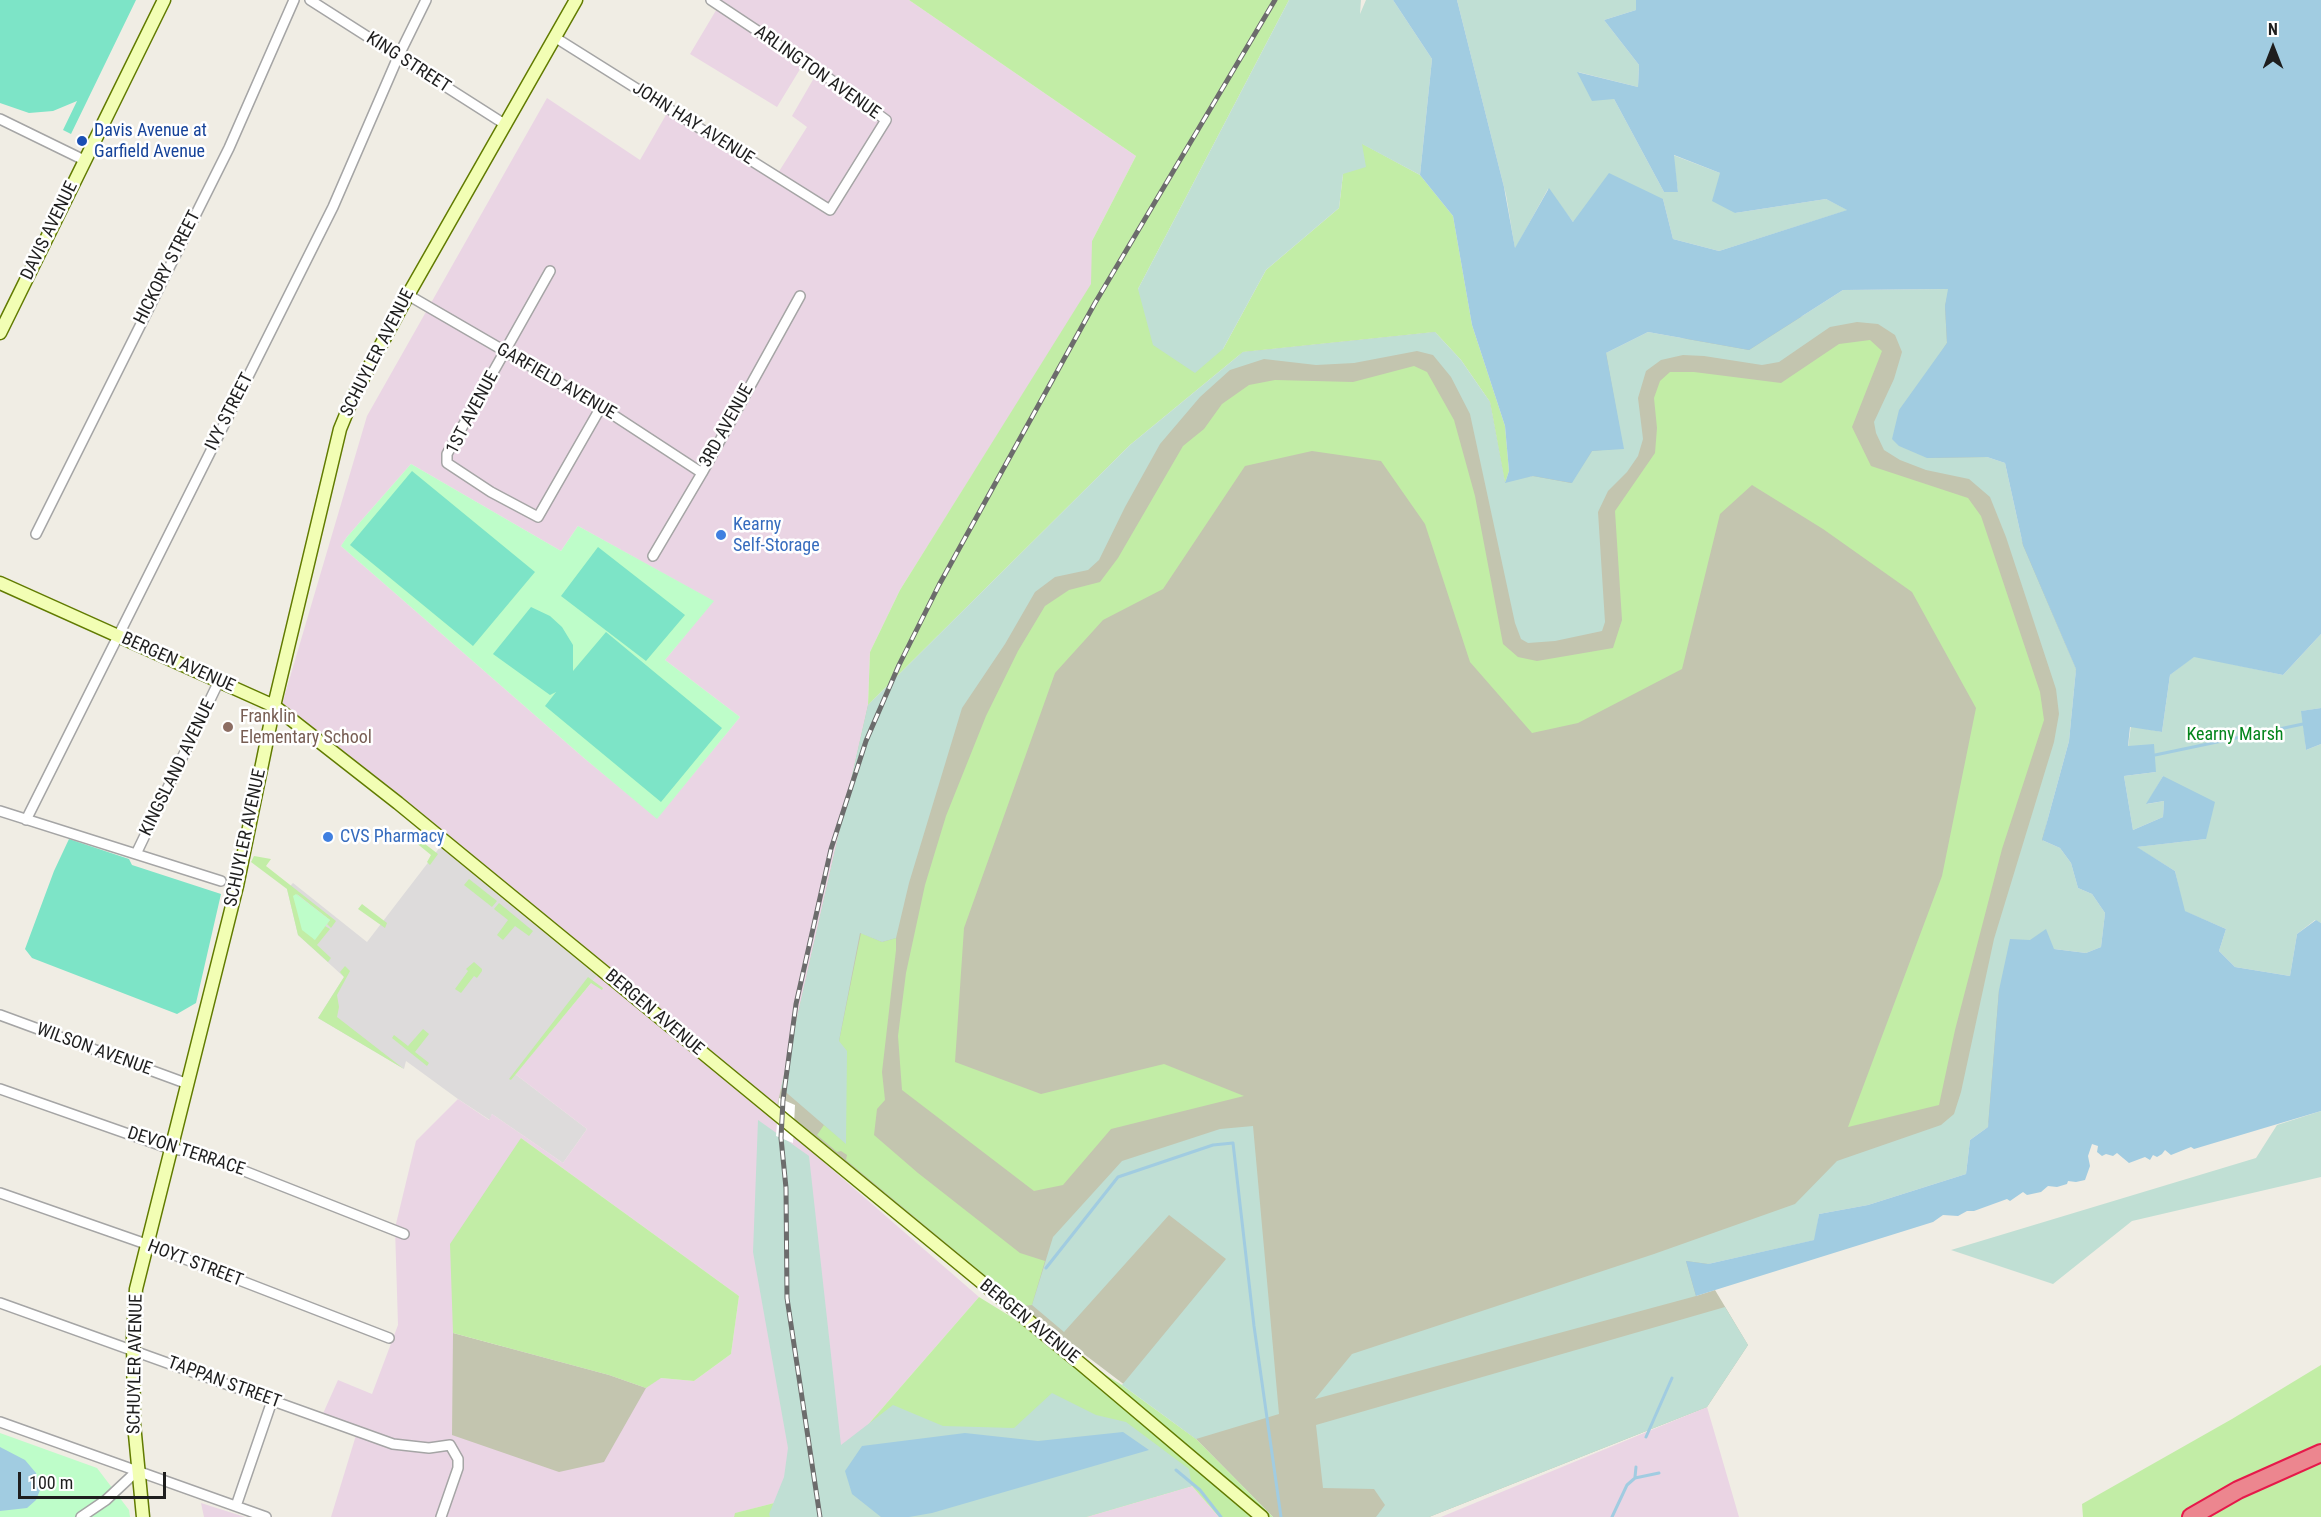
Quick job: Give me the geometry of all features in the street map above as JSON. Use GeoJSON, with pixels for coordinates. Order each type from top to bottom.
{"type":"FeatureCollection","features":[{"type":"Feature","properties":{"kind":"highway"},"geometry":{"type":"LineString","coordinates":[[2191,1517],[2238,1490],[2321,1454]]}},
{"type":"Feature","properties":{"kind":"street","name":"DAVIS AVENUE"},"geometry":{"type":"LineString","coordinates":[[0,333],[164,0]]}},
{"type":"Feature","properties":{"kind":"street","name":"HICKORY STREET"},"geometry":{"type":"LineString","coordinates":[[36,534],[229,148],[294,0]]}},
{"type":"Feature","properties":{"kind":"street","name":"KING STREET"},"geometry":{"type":"LineString","coordinates":[[310,0],[506,125]]}},
{"type":"Feature","properties":{"kind":"street","name":"IVY STREET"},"geometry":{"type":"LineString","coordinates":[[26,820],[333,207],[398,57],[426,0]]}},
{"type":"Feature","properties":{"kind":"street","name":"SCHUYLER AVENUE"},"geometry":{"type":"LineString","coordinates":[[142,1517],[134,1424],[133,1351],[136,1288],[237,886],[274,706],[340,429],[354,395],[408,295],[576,0]]}},
{"type":"Feature","properties":{"kind":"street","name":"ARLINGTON AVENUE"},"geometry":{"type":"LineString","coordinates":[[711,0],[827,77],[886,120],[830,210]]}},
{"type":"Feature","properties":{"kind":"street","name":"JOHN HAY AVENUE"},"geometry":{"type":"LineString","coordinates":[[556,38],[830,210]]}},
{"type":"Feature","properties":{"kind":"street"},"geometry":{"type":"LineString","coordinates":[[0,119],[84,160]]}},
{"type":"Feature","properties":{"kind":"street","name":"1ST AVENUE"},"geometry":{"type":"LineString","coordinates":[[550,271],[506,353],[447,454],[447,464],[491,492],[538,517],[601,407]]}},
{"type":"Feature","properties":{"kind":"street","name":"GARFIELD AVENUE"},"geometry":{"type":"LineString","coordinates":[[408,295],[601,407],[702,473]]}},
{"type":"Feature","properties":{"kind":"street","name":"3RD AVENUE"},"geometry":{"type":"LineString","coordinates":[[653,555],[702,473],[800,296]]}},
{"type":"Feature","properties":{"kind":"street","name":"BERGEN AVENUE"},"geometry":{"type":"LineString","coordinates":[[0,583],[274,706],[398,803],[614,980],[1081,1364],[1262,1517]]}},
{"type":"Feature","properties":{"kind":"street","name":"KINGSLAND AVENUE"},"geometry":{"type":"LineString","coordinates":[[136,854],[219,681]]}},
{"type":"Feature","properties":{"kind":"street"},"geometry":{"type":"LineString","coordinates":[[0,810],[221,881]]}},
{"type":"Feature","properties":{"kind":"street","name":"WILSON AVENUE"},"geometry":{"type":"LineString","coordinates":[[0,1015],[188,1084]]}},
{"type":"Feature","properties":{"kind":"street","name":"DEVON TERRACE"},"geometry":{"type":"LineString","coordinates":[[0,1089],[171,1149],[196,1152],[404,1234]]}},
{"type":"Feature","properties":{"kind":"street","name":"HOYT STREET"},"geometry":{"type":"LineString","coordinates":[[0,1193],[146,1244],[389,1338]]}},
{"type":"Feature","properties":{"kind":"street","name":"TAPPAN STREET"},"geometry":{"type":"LineString","coordinates":[[0,1304],[393,1444],[429,1449],[450,1444],[458,1459],[458,1467],[441,1517]]}},
{"type":"Feature","properties":{"kind":"street"},"geometry":{"type":"LineString","coordinates":[[236,1506],[273,1401]]}},
{"type":"Feature","properties":{"kind":"street"},"geometry":{"type":"LineString","coordinates":[[0,1422],[266,1517]]}},
{"type":"Feature","properties":{"kind":"street"},"geometry":{"type":"LineString","coordinates":[[81,1517],[106,1500],[137,1471]]}},
{"type":"Feature","properties":{"kind":"shaded area"},"geometry":{"type":"Polygon","coordinates":[[[708,0],[909,0],[1136,156],[1092,241],[1092,284],[900,590],[870,652],[868,705],[774,1119],[979,1297],[852,1443],[790,1499],[736,1513],[734,1517],[331,1517],[357,1432],[321,1418],[338,1380],[372,1394],[398,1325],[395,1228],[416,1141],[458,1099],[489,1120],[492,1114],[563,1163],[587,1129],[515,1074],[597,976],[592,962],[280,711],[367,416],[547,98],[640,160],[670,108],[778,173],[807,127],[792,116],[818,71],[805,61],[777,107],[690,54],[718,7],[708,0]],[[411,464],[341,546],[584,758],[657,818],[740,717],[665,660],[713,601],[578,526],[561,551],[411,464]],[[521,1138],[453,1333],[496,1345],[661,1378],[694,1381],[731,1354],[739,1296],[521,1138]]]}},
{"type":"Feature","properties":{"kind":"shaded area"},"geometry":{"type":"Polygon","coordinates":[[[1393,0],[1457,0],[1504,187],[1515,248],[1549,188],[1573,222],[1609,173],[1663,199],[1673,239],[1719,251],[1847,210],[1826,199],[1735,213],[1712,201],[1720,173],[1674,155],[1678,192],[1664,192],[1614,99],[1592,101],[1577,72],[1638,87],[1639,65],[1604,20],[1636,10],[1636,0],[2321,0],[2321,634],[2283,675],[2194,657],[2170,675],[2162,732],[2130,727],[2128,746],[2154,744],[2156,772],[2124,776],[2133,830],[2163,817],[2164,801],[2146,804],[2163,776],[2215,802],[2206,839],[2137,847],[2175,871],[2185,911],[2226,929],[2219,951],[2235,967],[2290,976],[2297,934],[2316,920],[2321,923],[2321,1111],[2194,1149],[2191,1147],[2171,1155],[2165,1150],[2157,1157],[2153,1155],[2150,1160],[2145,1157],[2129,1163],[2117,1153],[2113,1156],[2106,1154],[2102,1156],[2097,1152],[2098,1146],[2092,1144],[2088,1156],[2090,1166],[2085,1180],[2068,1181],[2067,1184],[2057,1187],[2048,1186],[2041,1192],[2027,1195],[2023,1192],[2010,1201],[2007,1199],[1958,1216],[1943,1215],[1933,1222],[1696,1296],[1686,1261],[1708,1264],[1814,1240],[1819,1214],[1868,1205],[1966,1174],[1970,1140],[1988,1127],[1999,990],[2010,939],[2030,940],[2046,929],[2054,949],[2086,953],[2101,947],[2105,913],[2092,894],[2078,888],[2071,863],[2060,848],[2042,840],[2069,741],[2076,669],[2023,545],[2005,463],[1987,457],[1927,458],[1899,446],[1892,439],[1899,410],[1947,343],[1945,306],[1948,289],[1843,290],[1749,350],[1648,332],[1606,353],[1624,449],[1592,451],[1572,483],[1533,476],[1505,483],[1509,471],[1505,426],[1472,325],[1453,216],[1420,175],[1432,59],[1393,0]]]}},
{"type":"Feature","properties":{"kind":"shaded area"},"geometry":{"type":"Polygon","coordinates":[[[1949,289],[1987,457],[2076,669],[1988,1127],[1708,1264],[1696,1296],[1715,1290],[1748,1345],[1707,1407],[1429,1517],[1273,1517],[1196,1439],[774,1119],[868,705],[1243,352],[1435,332],[1490,402],[1505,482],[1533,476],[1606,353],[1949,289]]]}},
{"type":"Feature","properties":{"kind":"shaded area"},"geometry":{"type":"Polygon","coordinates":[[[2321,708],[2321,744],[2306,750],[2301,711],[2321,708]]]}},
{"type":"Feature","properties":{"kind":"shaded area"},"geometry":{"type":"Polygon","coordinates":[[[440,847],[597,976],[515,1074],[587,1129],[563,1163],[492,1114],[490,1120],[406,1061],[404,1069],[318,1018],[344,977],[298,935],[287,889],[293,883],[367,942],[440,847]]]}},
{"type":"Feature","properties":{"kind":"shaded area"},"geometry":{"type":"Polygon","coordinates":[[[453,1333],[609,1375],[646,1388],[604,1462],[559,1472],[452,1435],[453,1333]]]}},
{"type":"Feature","properties":{"kind":"shaded area"},"geometry":{"type":"Polygon","coordinates":[[[1707,1407],[1739,1517],[1441,1517],[1707,1407]]]}},
{"type":"Feature","properties":{"kind":"shaded area"},"geometry":{"type":"Polygon","coordinates":[[[1123,1432],[1149,1450],[932,1513],[909,1517],[881,1517],[852,1494],[845,1471],[862,1446],[965,1433],[1038,1441],[1123,1432]]]}},
{"type":"Feature","properties":{"kind":"shaded area"},"geometry":{"type":"Polygon","coordinates":[[[0,1447],[25,1460],[36,1473],[40,1490],[36,1500],[27,1508],[0,1511],[0,1447]]]}},
{"type":"Feature","properties":{"kind":"shaded area"},"geometry":{"type":"Polygon","coordinates":[[[1192,1486],[1219,1517],[1086,1517],[1192,1486]]]}},
{"type":"Feature","properties":{"kind":"shaded area"},"geometry":{"type":"Polygon","coordinates":[[[201,1503],[245,1517],[204,1517],[201,1503]]]}},
{"type":"Feature","properties":{"kind":"green space"},"geometry":{"type":"Polygon","coordinates":[[[0,0],[136,0],[71,134],[63,130],[77,101],[53,111],[29,113],[0,103],[0,0]]]}},
{"type":"Feature","properties":{"kind":"green space"},"geometry":{"type":"Polygon","coordinates":[[[909,0],[1289,0],[1138,289],[1223,349],[1266,270],[1339,208],[1343,174],[1361,143],[1420,175],[1453,216],[1472,325],[1505,426],[1509,471],[1505,483],[1490,402],[1461,360],[1435,332],[1243,352],[1130,445],[868,705],[870,652],[900,590],[1091,284],[1092,241],[1136,156],[909,0]]]}},
{"type":"Feature","properties":{"kind":"green space"},"geometry":{"type":"Polygon","coordinates":[[[1289,0],[1361,0],[1360,14],[1366,0],[1393,0],[1432,59],[1420,175],[1362,144],[1366,167],[1343,174],[1339,208],[1266,270],[1223,349],[1195,373],[1153,345],[1138,289],[1289,0]]]}},
{"type":"Feature","properties":{"kind":"green space"},"geometry":{"type":"Polygon","coordinates":[[[1457,0],[1636,0],[1636,10],[1604,20],[1639,65],[1638,87],[1578,72],[1614,99],[1664,192],[1678,192],[1673,155],[1720,173],[1735,213],[1826,199],[1848,210],[1719,251],[1673,239],[1663,199],[1573,222],[1548,189],[1515,249],[1506,195],[1457,0]]]}},
{"type":"Feature","properties":{"kind":"green space"},"geometry":{"type":"Polygon","coordinates":[[[1949,289],[1945,306],[1947,343],[1934,363],[1927,458],[1987,457],[2005,463],[2023,545],[2076,669],[2069,741],[2042,840],[2060,848],[2071,863],[2078,888],[2092,894],[2105,913],[2101,947],[2086,953],[2054,949],[1999,990],[1988,1127],[1970,1140],[1966,1174],[1868,1205],[1819,1214],[1815,1240],[1708,1264],[1686,1261],[1696,1296],[1315,1399],[1352,1354],[1654,1254],[1795,1204],[1837,1161],[1941,1125],[1954,1114],[1961,1092],[1994,939],[2054,742],[2059,714],[2056,689],[2006,537],[1990,497],[1969,479],[1926,470],[1900,460],[1884,450],[1876,433],[1874,422],[1894,379],[1902,352],[1895,335],[1878,324],[1857,322],[1830,327],[1779,362],[1762,365],[1683,355],[1661,360],[1646,371],[1638,398],[1643,439],[1638,456],[1627,472],[1608,491],[1598,512],[1605,622],[1602,631],[1555,641],[1528,643],[1521,639],[1515,623],[1470,414],[1451,377],[1433,355],[1417,351],[1354,363],[1316,365],[1264,359],[1230,370],[1200,397],[1160,444],[1099,560],[1088,570],[1055,577],[1035,592],[1005,644],[962,708],[909,883],[896,938],[882,942],[860,933],[839,1041],[847,1051],[846,1144],[781,1088],[868,705],[1130,445],[1243,352],[1435,332],[1461,360],[1490,402],[1505,482],[1533,476],[1571,483],[1592,451],[1623,448],[1606,353],[1648,332],[1749,350],[1843,290],[1949,289]]]}},
{"type":"Feature","properties":{"kind":"green space"},"geometry":{"type":"Polygon","coordinates":[[[1870,340],[1882,351],[1852,427],[1871,466],[1968,498],[1981,516],[2040,692],[2044,720],[2002,849],[1955,1030],[1939,1105],[1848,1127],[1942,876],[1976,708],[1912,592],[1823,529],[1752,485],[1720,514],[1682,669],[1578,723],[1532,733],[1470,662],[1425,524],[1381,461],[1312,451],[1245,466],[1163,589],[1103,620],[1055,673],[964,928],[955,1062],[1041,1094],[1164,1064],[1244,1096],[1111,1129],[1063,1185],[1034,1191],[902,1090],[898,1036],[906,973],[925,885],[946,816],[986,716],[1018,651],[1045,606],[1069,590],[1100,582],[1118,558],[1183,446],[1204,429],[1222,404],[1249,385],[1275,380],[1353,382],[1414,366],[1427,372],[1454,420],[1475,496],[1503,644],[1518,657],[1537,661],[1613,648],[1622,620],[1615,511],[1655,453],[1657,428],[1654,398],[1660,381],[1670,372],[1694,372],[1781,383],[1839,344],[1870,340]]]}},
{"type":"Feature","properties":{"kind":"green space"},"geometry":{"type":"Polygon","coordinates":[[[411,464],[561,551],[578,526],[714,601],[665,660],[740,717],[657,819],[341,546],[411,464]]]}},
{"type":"Feature","properties":{"kind":"green space"},"geometry":{"type":"Polygon","coordinates":[[[412,471],[535,572],[473,646],[350,545],[412,471]]]}},
{"type":"Feature","properties":{"kind":"green space"},"geometry":{"type":"Polygon","coordinates":[[[598,547],[685,615],[646,661],[561,596],[598,547]]]}},
{"type":"Feature","properties":{"kind":"green space"},"geometry":{"type":"Polygon","coordinates":[[[531,607],[550,616],[562,627],[573,645],[573,671],[606,632],[722,728],[661,802],[545,706],[556,692],[550,695],[493,654],[531,607]]]}},
{"type":"Feature","properties":{"kind":"green space","name":"Kearny Marsh"},"geometry":{"type":"Polygon","coordinates":[[[2321,634],[2321,708],[2302,711],[2306,750],[2321,744],[2321,923],[2315,920],[2297,934],[2290,976],[2235,967],[2219,951],[2226,929],[2184,911],[2175,871],[2136,847],[2206,839],[2163,776],[2147,804],[2164,801],[2163,817],[2133,830],[2124,776],[2156,772],[2128,747],[2131,726],[2162,732],[2170,675],[2194,656],[2283,675],[2321,634]]]}},
{"type":"Feature","properties":{"kind":"green space"},"geometry":{"type":"Polygon","coordinates":[[[407,830],[438,854],[430,865],[427,862],[431,855],[409,837],[402,843],[401,838],[407,830]]]}},
{"type":"Feature","properties":{"kind":"green space"},"geometry":{"type":"Polygon","coordinates":[[[69,839],[129,859],[132,865],[221,894],[196,1003],[177,1014],[32,958],[25,949],[54,871],[69,839]]]}},
{"type":"Feature","properties":{"kind":"green space"},"geometry":{"type":"Polygon","coordinates":[[[254,856],[271,859],[266,866],[336,921],[331,928],[327,924],[330,920],[297,894],[314,940],[325,926],[330,929],[317,945],[331,958],[328,962],[298,935],[287,889],[251,862],[254,856]]]}},
{"type":"Feature","properties":{"kind":"green space"},"geometry":{"type":"Polygon","coordinates":[[[469,879],[497,901],[492,907],[464,885],[469,879]]]}},
{"type":"Feature","properties":{"kind":"green space"},"geometry":{"type":"Polygon","coordinates":[[[296,894],[330,920],[315,940],[302,930],[293,896],[296,894]]]}},
{"type":"Feature","properties":{"kind":"green space"},"geometry":{"type":"Polygon","coordinates":[[[499,903],[533,931],[529,936],[515,926],[503,940],[497,935],[508,920],[494,909],[499,903]]]}},
{"type":"Feature","properties":{"kind":"green space"},"geometry":{"type":"Polygon","coordinates":[[[362,904],[387,923],[385,928],[358,909],[362,904]]]}},
{"type":"Feature","properties":{"kind":"green space"},"geometry":{"type":"Polygon","coordinates":[[[861,933],[882,942],[896,938],[882,1072],[885,1100],[877,1109],[874,1135],[918,1173],[1020,1253],[1045,1261],[1032,1305],[1022,1306],[846,1160],[847,1155],[841,1151],[837,1152],[817,1135],[824,1125],[846,1143],[839,1041],[861,933]]]}},
{"type":"Feature","properties":{"kind":"green space"},"geometry":{"type":"Polygon","coordinates":[[[474,962],[482,971],[477,978],[474,976],[461,993],[455,989],[468,971],[466,969],[474,962]]]}},
{"type":"Feature","properties":{"kind":"green space"},"geometry":{"type":"Polygon","coordinates":[[[345,966],[350,971],[337,995],[339,1007],[337,1017],[404,1069],[318,1018],[344,977],[340,972],[345,966]]]}},
{"type":"Feature","properties":{"kind":"green space"},"geometry":{"type":"Polygon","coordinates":[[[588,977],[603,988],[602,990],[591,983],[511,1080],[509,1079],[588,977]]]}},
{"type":"Feature","properties":{"kind":"green space"},"geometry":{"type":"Polygon","coordinates":[[[423,1029],[429,1034],[415,1052],[429,1063],[427,1066],[392,1038],[394,1035],[408,1046],[423,1029]]]}},
{"type":"Feature","properties":{"kind":"green space"},"geometry":{"type":"Polygon","coordinates":[[[2321,1111],[2321,1177],[2132,1221],[2053,1284],[1951,1250],[2256,1158],[2277,1125],[2321,1111]]]}},
{"type":"Feature","properties":{"kind":"green space"},"geometry":{"type":"Polygon","coordinates":[[[758,1120],[809,1156],[841,1445],[893,1405],[943,1426],[1014,1428],[1052,1393],[1096,1415],[1126,1422],[1189,1469],[1192,1486],[1086,1517],[770,1517],[769,1514],[784,1477],[788,1448],[753,1252],[758,1120]]]}},
{"type":"Feature","properties":{"kind":"green space"},"geometry":{"type":"Polygon","coordinates":[[[1253,1126],[1279,1414],[1196,1439],[1122,1385],[1226,1259],[1169,1215],[1064,1332],[1032,1305],[1053,1237],[1122,1161],[1220,1129],[1253,1126]]]}},
{"type":"Feature","properties":{"kind":"green space"},"geometry":{"type":"Polygon","coordinates":[[[521,1138],[739,1296],[731,1354],[694,1381],[661,1378],[646,1388],[609,1375],[453,1333],[450,1244],[521,1138]]]}},
{"type":"Feature","properties":{"kind":"green space"},"geometry":{"type":"Polygon","coordinates":[[[979,1297],[1122,1385],[1196,1439],[1273,1517],[1219,1517],[1192,1486],[1086,1517],[734,1517],[735,1513],[790,1499],[852,1443],[979,1297]]]}},
{"type":"Feature","properties":{"kind":"green space"},"geometry":{"type":"Polygon","coordinates":[[[1725,1307],[1748,1345],[1707,1407],[1429,1517],[1376,1517],[1385,1505],[1374,1489],[1323,1488],[1316,1425],[1725,1307]]]}},
{"type":"Feature","properties":{"kind":"green space"},"geometry":{"type":"Polygon","coordinates":[[[2321,1365],[2321,1517],[2083,1517],[2082,1504],[2232,1419],[2321,1365]]]}},
{"type":"Feature","properties":{"kind":"green space"},"geometry":{"type":"Polygon","coordinates":[[[0,1433],[97,1468],[129,1510],[130,1517],[0,1517],[0,1433]]]}},
{"type":"Feature","properties":{"kind":"pier"},"geometry":{"type":"Polygon","coordinates":[[[779,1098],[795,1105],[793,1143],[776,1136],[779,1098]]]}},
{"type":"Feature","properties":{"kind":"waterway"},"geometry":{"type":"LineString","coordinates":[[2155,755],[2303,724]]}},
{"type":"Feature","properties":{"kind":"waterway"},"geometry":{"type":"LineString","coordinates":[[1046,1268],[1118,1177],[1213,1145],[1233,1143],[1254,1326],[1281,1517]]}},
{"type":"Feature","properties":{"kind":"waterway"},"geometry":{"type":"LineString","coordinates":[[1646,1437],[1672,1378]]}},
{"type":"Feature","properties":{"kind":"waterway"},"geometry":{"type":"LineString","coordinates":[[1635,1477],[1636,1467]]}},
{"type":"Feature","properties":{"kind":"waterway"},"geometry":{"type":"LineString","coordinates":[[1176,1470],[1200,1490],[1221,1517]]}},
{"type":"Feature","properties":{"kind":"waterway"},"geometry":{"type":"LineString","coordinates":[[1612,1517],[1627,1485],[1635,1478],[1659,1473]]}},
{"type":"Feature","properties":{"kind":"railway"},"geometry":{"type":"LineString","coordinates":[[820,1517],[787,1298],[786,1188],[781,1138],[783,1100],[796,1004],[831,849],[866,741],[899,665],[939,585],[1095,303],[1275,0]]}},
{"type":"Feature","properties":{"kind":"place","name":"Davis Avenue at Garfield Avenue"},"geometry":{"type":"Point","coordinates":[82,141]}},
{"type":"Feature","properties":{"kind":"place","name":"Kearny Self-Storage"},"geometry":{"type":"Point","coordinates":[721,535]}},
{"type":"Feature","properties":{"kind":"place","name":"Franklin Elementary School"},"geometry":{"type":"Point","coordinates":[228,727]}},
{"type":"Feature","properties":{"kind":"place","name":"CVS Pharmacy"},"geometry":{"type":"Point","coordinates":[328,837]}}]}
